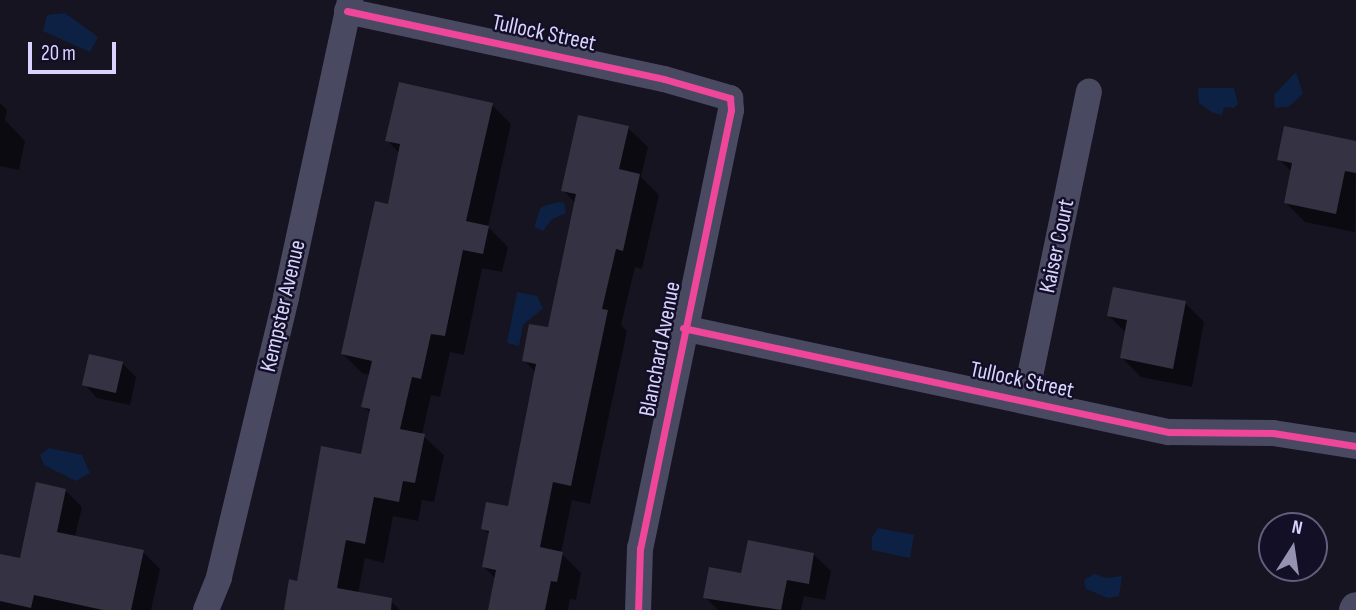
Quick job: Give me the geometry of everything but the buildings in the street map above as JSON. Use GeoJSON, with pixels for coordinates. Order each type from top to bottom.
{"type":"FeatureCollection","features":[{"type":"Feature","properties":{"kind":"street","name":"Tullock Street"},"geometry":{"type":"LineString","coordinates":[[349,6],[664,79],[730,98]]}},
{"type":"Feature","properties":{"kind":"street","name":"Kempster Avenue"},"geometry":{"type":"LineString","coordinates":[[206,610],[219,577],[267,377],[349,6]]}},
{"type":"Feature","properties":{"kind":"street","name":"Kaiser Court"},"geometry":{"type":"LineString","coordinates":[[1025,400],[1089,92]]}},
{"type":"Feature","properties":{"kind":"street","name":"Blanchard Avenue"},"geometry":{"type":"LineString","coordinates":[[638,610],[640,548],[730,98]]}},
{"type":"Feature","properties":{"kind":"street","name":"Tullock Street"},"geometry":{"type":"LineString","coordinates":[[683,328],[1169,432],[1273,433],[1356,446]]}},
{"type":"Feature","properties":{"kind":"water"},"geometry":{"type":"Polygon","coordinates":[[[65,13],[98,37],[90,52],[43,31],[47,15],[65,13]]]}},
{"type":"Feature","properties":{"kind":"water"},"geometry":{"type":"Polygon","coordinates":[[[1296,72],[1303,94],[1288,107],[1275,108],[1274,95],[1296,72]]]}},
{"type":"Feature","properties":{"kind":"water"},"geometry":{"type":"Polygon","coordinates":[[[1198,88],[1234,88],[1238,104],[1234,108],[1224,107],[1222,115],[1213,113],[1199,103],[1198,88]]]}},
{"type":"Feature","properties":{"kind":"water"},"geometry":{"type":"Polygon","coordinates":[[[564,203],[566,213],[551,220],[543,231],[534,227],[541,207],[564,203]]]}},
{"type":"Feature","properties":{"kind":"water"},"geometry":{"type":"Polygon","coordinates":[[[517,292],[537,296],[543,308],[523,325],[519,346],[507,343],[517,292]]]}},
{"type":"Feature","properties":{"kind":"water"},"geometry":{"type":"Polygon","coordinates":[[[49,448],[82,455],[90,473],[76,481],[44,465],[40,455],[49,448]]]}},
{"type":"Feature","properties":{"kind":"water"},"geometry":{"type":"Polygon","coordinates":[[[878,528],[914,535],[910,558],[872,550],[872,537],[878,528]]]}},
{"type":"Feature","properties":{"kind":"water"},"geometry":{"type":"Polygon","coordinates":[[[1094,574],[1105,578],[1122,576],[1119,596],[1108,598],[1086,589],[1084,580],[1094,574]]]}},
{"type":"Feature","properties":{"kind":"cycle path"},"geometry":{"type":"LineString","coordinates":[[347,11],[664,79],[730,98],[731,110],[640,548],[638,610]]}},
{"type":"Feature","properties":{"kind":"cycle path"},"geometry":{"type":"LineString","coordinates":[[683,328],[1169,432],[1273,433],[1356,446]]}}]}
